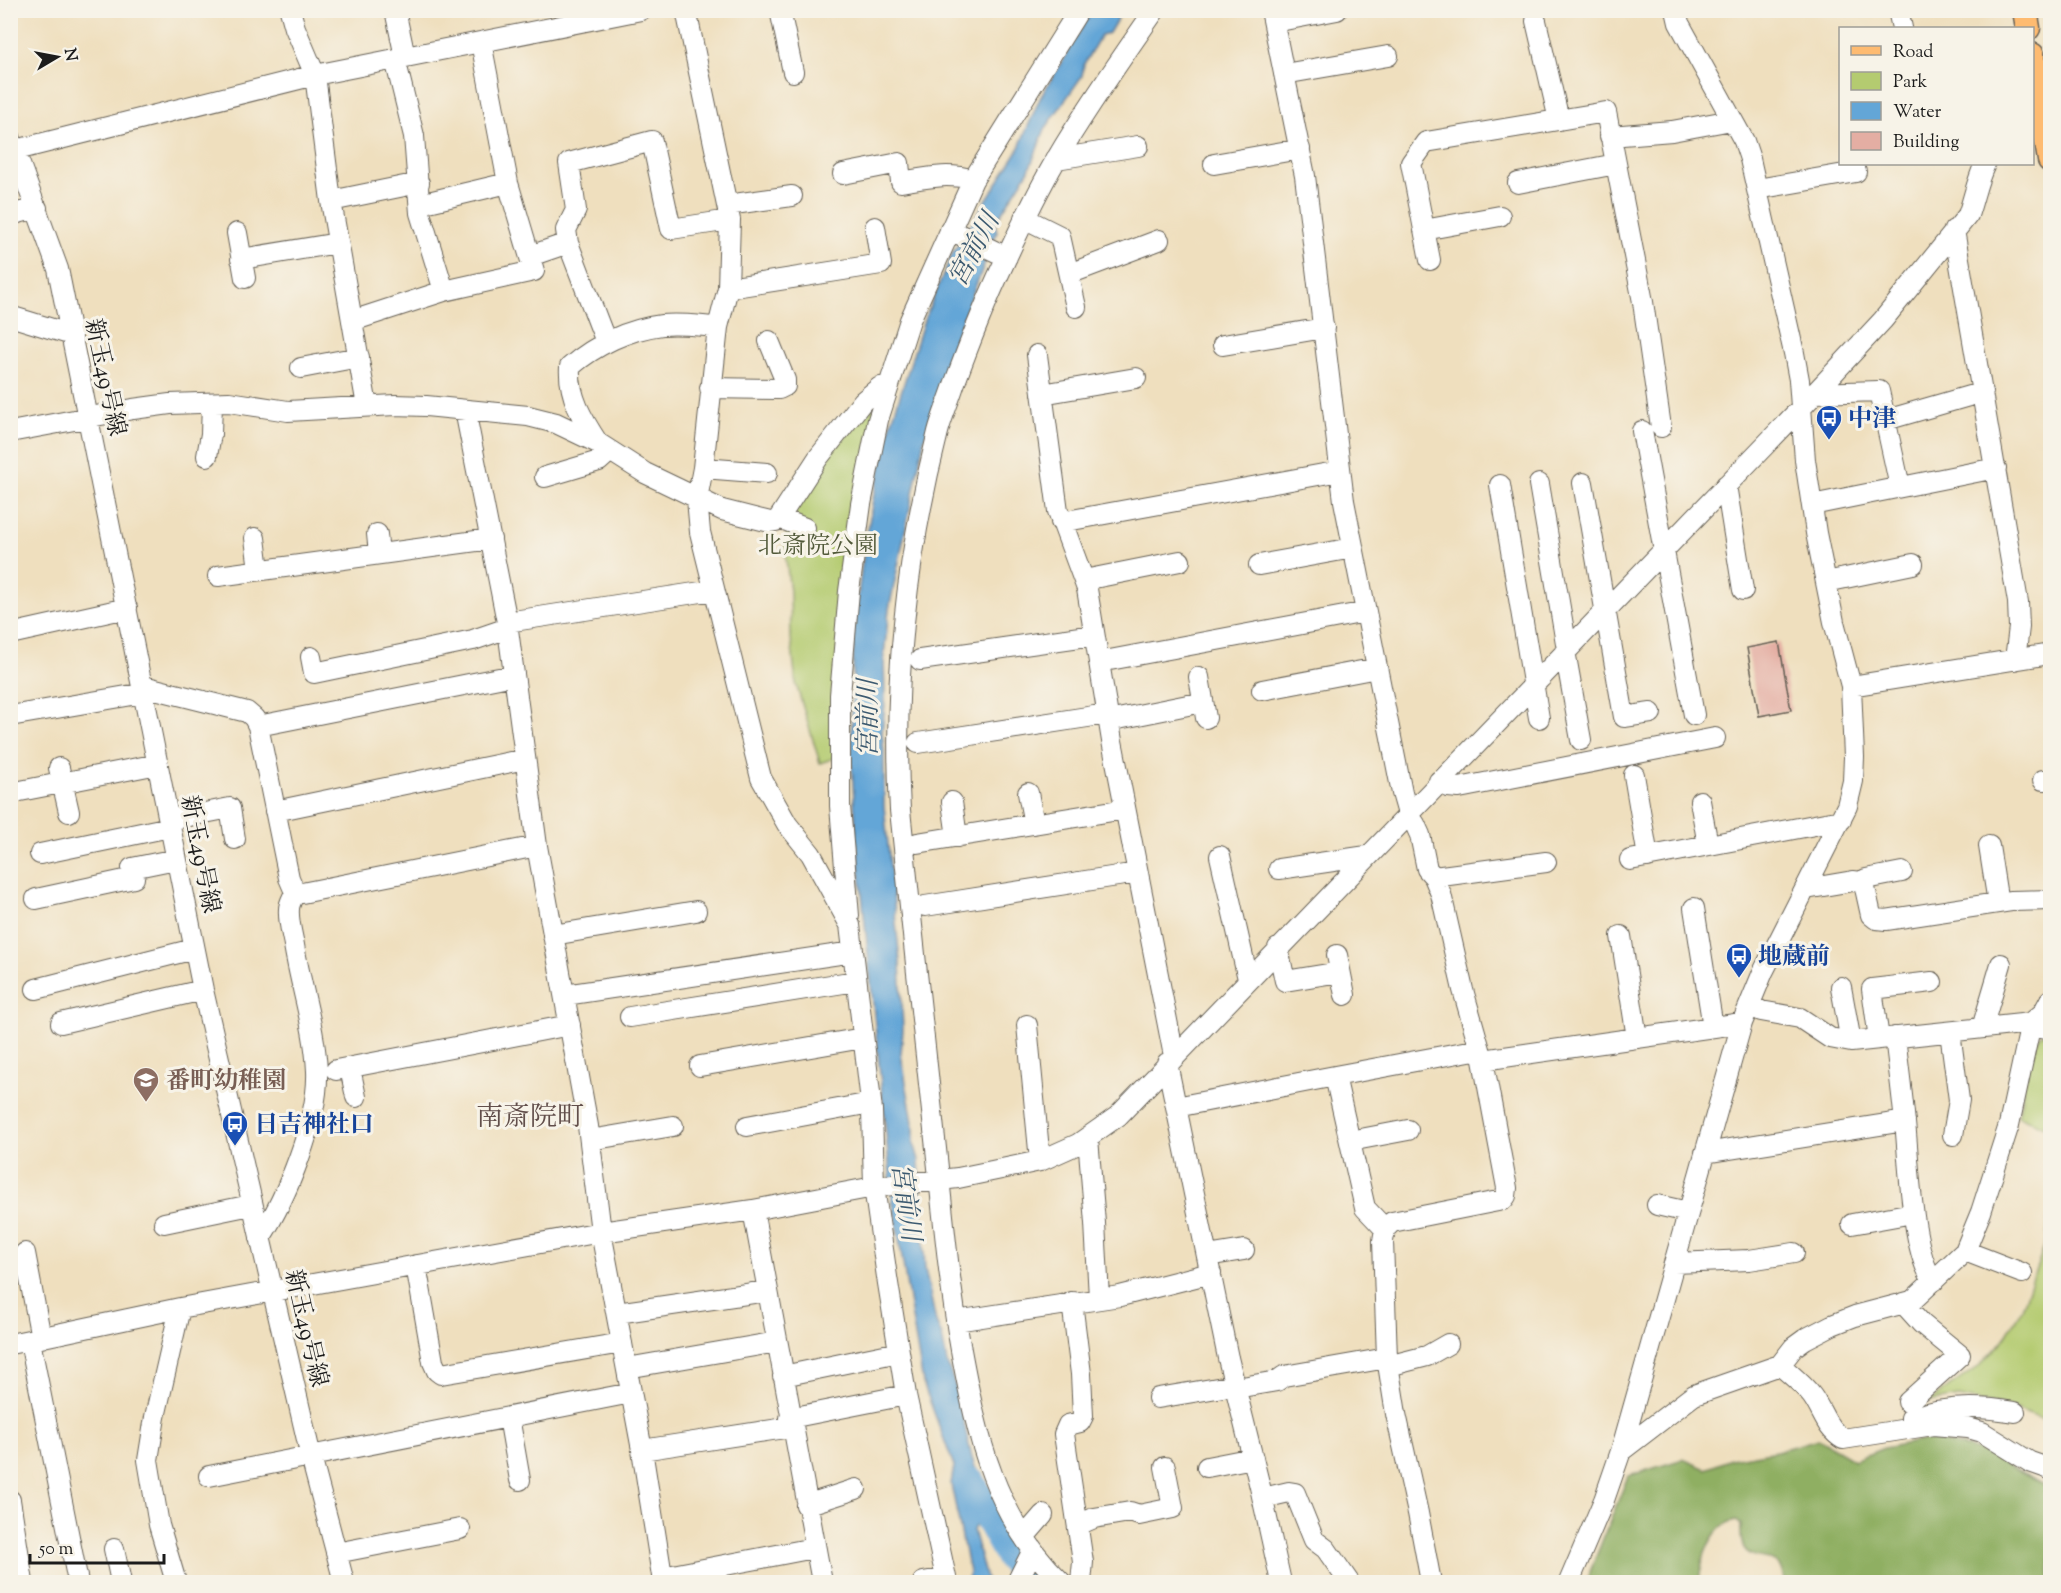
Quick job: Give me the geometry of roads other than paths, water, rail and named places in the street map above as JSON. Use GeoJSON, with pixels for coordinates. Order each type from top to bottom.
{"type":"FeatureCollection","features":[{"type":"Feature","properties":{"kind":"main road"},"geometry":{"type":"LineString","coordinates":[[2025,10],[2028,27]]}},
{"type":"Feature","properties":{"kind":"main road"},"geometry":{"type":"LineString","coordinates":[[2034,67],[2050,160]]}},
{"type":"Feature","properties":{"kind":"street"},"geometry":{"type":"LineString","coordinates":[[290,10],[315,75],[331,201],[368,406]]}},
{"type":"Feature","properties":{"kind":"street"},"geometry":{"type":"LineString","coordinates":[[395,10],[400,58],[414,136],[420,213],[444,291]]}},
{"type":"Feature","properties":{"kind":"street"},"geometry":{"type":"LineString","coordinates":[[12,142],[315,75],[641,10]]}},
{"type":"Feature","properties":{"kind":"street"},"geometry":{"type":"LineString","coordinates":[[686,10],[728,213],[728,288],[718,327],[710,388],[698,499],[700,532],[761,778],[787,824],[811,854],[850,925]]}},
{"type":"Feature","properties":{"kind":"street"},"geometry":{"type":"LineString","coordinates":[[780,10],[793,72]]}},
{"type":"Feature","properties":{"kind":"street"},"geometry":{"type":"LineString","coordinates":[[923,1582],[946,1580],[906,1395],[899,1352],[878,1187],[871,1103],[850,925],[840,806],[840,695],[849,591],[861,504],[878,420],[910,320],[953,232],[973,180],[1079,10]]}},
{"type":"Feature","properties":{"kind":"street"},"geometry":{"type":"LineString","coordinates":[[1061,1582],[1029,1548],[1006,1507],[975,1422],[956,1321],[936,1179],[940,1108],[938,1077],[900,810],[897,759],[906,703],[901,649],[921,508],[939,431],[1004,256],[1056,159],[1155,10]]}},
{"type":"Feature","properties":{"kind":"street"},"geometry":{"type":"LineString","coordinates":[[1337,10],[1272,16],[1300,148],[1317,268],[1340,471],[1377,668],[1408,814],[1415,824],[1427,869],[1434,877],[1441,894],[1463,990],[1482,1054],[1507,1188],[1503,1200],[1392,1222],[1385,1229],[1383,1241],[1388,1362],[1396,1413],[1431,1582]]}},
{"type":"Feature","properties":{"kind":"street"},"geometry":{"type":"LineString","coordinates":[[1569,1582],[1604,1500],[1621,1451],[1742,1023],[1763,972],[1841,820],[1853,781],[1851,686],[1834,622],[1812,505],[1794,352],[1757,189],[1744,141],[1679,23],[1676,10]]}},
{"type":"Feature","properties":{"kind":"street"},"geometry":{"type":"LineString","coordinates":[[1898,10],[1902,27]]}},
{"type":"Feature","properties":{"kind":"street"},"geometry":{"type":"LineString","coordinates":[[1536,21],[1559,120]]}},
{"type":"Feature","properties":{"kind":"street"},"geometry":{"type":"LineString","coordinates":[[352,321],[444,291],[534,271],[508,183],[481,42]]}},
{"type":"Feature","properties":{"kind":"street"},"geometry":{"type":"LineString","coordinates":[[1284,74],[1388,56]]}},
{"type":"Feature","properties":{"kind":"street"},"geometry":{"type":"LineString","coordinates":[[1430,260],[1411,163],[1426,142],[1606,112],[1643,302],[1652,429],[1665,548],[1691,649],[1694,715]]}},
{"type":"Feature","properties":{"kind":"street"},"geometry":{"type":"LineString","coordinates":[[1610,136],[1672,131],[1732,120]]}},
{"type":"Feature","properties":{"kind":"street"},"geometry":{"type":"LineString","coordinates":[[606,342],[568,243],[566,230],[576,210],[569,163],[652,141],[671,229],[792,195]]}},
{"type":"Feature","properties":{"kind":"street","name":"新玉49号線"},"geometry":{"type":"LineString","coordinates":[[12,142],[58,269],[128,608],[202,990],[311,1457],[344,1582]]}},
{"type":"Feature","properties":{"kind":"street"},"geometry":{"type":"LineString","coordinates":[[1056,159],[1138,146]]}},
{"type":"Feature","properties":{"kind":"street"},"geometry":{"type":"LineString","coordinates":[[1214,164],[1300,148]]}},
{"type":"Feature","properties":{"kind":"street"},"geometry":{"type":"LineString","coordinates":[[843,174],[899,163],[901,182],[941,175],[961,176],[973,180]]}},
{"type":"Feature","properties":{"kind":"street"},"geometry":{"type":"LineString","coordinates":[[1518,183],[1616,164]]}},
{"type":"Feature","properties":{"kind":"street"},"geometry":{"type":"LineString","coordinates":[[27,1341],[180,1308],[601,1232],[753,1210],[878,1187],[958,1178],[1040,1161],[1088,1138],[1118,1116],[1801,408],[1883,320],[1968,215],[1978,177],[1984,165]]}},
{"type":"Feature","properties":{"kind":"street"},"geometry":{"type":"LineString","coordinates":[[1757,189],[1856,172]]}},
{"type":"Feature","properties":{"kind":"street"},"geometry":{"type":"LineString","coordinates":[[331,201],[418,183]]}},
{"type":"Feature","properties":{"kind":"street"},"geometry":{"type":"LineString","coordinates":[[420,204],[508,183]]}},
{"type":"Feature","properties":{"kind":"street"},"geometry":{"type":"LineString","coordinates":[[10,215],[37,208]]}},
{"type":"Feature","properties":{"kind":"street"},"geometry":{"type":"LineString","coordinates":[[1424,230],[1500,216]]}},
{"type":"Feature","properties":{"kind":"street"},"geometry":{"type":"LineString","coordinates":[[1024,218],[1060,236],[1076,307]]}},
{"type":"Feature","properties":{"kind":"street"},"geometry":{"type":"LineString","coordinates":[[728,288],[881,264],[875,227]]}},
{"type":"Feature","properties":{"kind":"street"},"geometry":{"type":"LineString","coordinates":[[1954,230],[2019,602],[2015,660]]}},
{"type":"Feature","properties":{"kind":"street"},"geometry":{"type":"LineString","coordinates":[[237,232],[243,268],[338,243]]}},
{"type":"Feature","properties":{"kind":"street"},"geometry":{"type":"LineString","coordinates":[[953,232],[1004,256]]}},
{"type":"Feature","properties":{"kind":"street"},"geometry":{"type":"LineString","coordinates":[[1069,274],[1132,240],[1159,240]]}},
{"type":"Feature","properties":{"kind":"street"},"geometry":{"type":"LineString","coordinates":[[530,256],[568,243]]}},
{"type":"Feature","properties":{"kind":"street"},"geometry":{"type":"LineString","coordinates":[[10,316],[72,335]]}},
{"type":"Feature","properties":{"kind":"street"},"geometry":{"type":"LineString","coordinates":[[604,447],[580,415],[569,381],[570,367],[606,342],[646,328],[664,324],[718,327]]}},
{"type":"Feature","properties":{"kind":"street"},"geometry":{"type":"LineString","coordinates":[[1223,345],[1324,328]]}},
{"type":"Feature","properties":{"kind":"street"},"geometry":{"type":"LineString","coordinates":[[710,388],[779,389],[785,386],[785,380],[769,340]]}},
{"type":"Feature","properties":{"kind":"street"},"geometry":{"type":"LineString","coordinates":[[1037,355],[1053,482],[1061,522],[1084,580],[1171,1060],[1176,1107],[1235,1386],[1281,1582]]}},
{"type":"Feature","properties":{"kind":"street"},"geometry":{"type":"LineString","coordinates":[[300,368],[359,357]]}},
{"type":"Feature","properties":{"kind":"street"},"geometry":{"type":"LineString","coordinates":[[1042,394],[1136,378]]}},
{"type":"Feature","properties":{"kind":"street"},"geometry":{"type":"LineString","coordinates":[[10,432],[88,416],[170,404],[251,404],[288,411],[368,406],[426,406],[528,416],[556,423],[604,447],[645,473],[698,499],[722,510],[760,522],[776,521],[779,518],[818,458],[864,401],[880,387],[888,388]]}},
{"type":"Feature","properties":{"kind":"street"},"geometry":{"type":"LineString","coordinates":[[1815,393],[1879,391],[1900,487]]}},
{"type":"Feature","properties":{"kind":"street"},"geometry":{"type":"LineString","coordinates":[[1886,420],[1983,392]]}},
{"type":"Feature","properties":{"kind":"street"},"geometry":{"type":"LineString","coordinates":[[207,456],[213,403]]}},
{"type":"Feature","properties":{"kind":"street"},"geometry":{"type":"LineString","coordinates":[[465,410],[507,625],[537,846],[590,1140],[601,1232],[632,1393],[663,1580],[814,1548]]}},
{"type":"Feature","properties":{"kind":"street"},"geometry":{"type":"LineString","coordinates":[[545,477],[599,461],[604,447]]}},
{"type":"Feature","properties":{"kind":"street"},"geometry":{"type":"LineString","coordinates":[[703,468],[767,473]]}},
{"type":"Feature","properties":{"kind":"street"},"geometry":{"type":"LineString","coordinates":[[1812,505],[1996,468]]}},
{"type":"Feature","properties":{"kind":"street"},"geometry":{"type":"LineString","coordinates":[[1061,522],[1340,471]]}},
{"type":"Feature","properties":{"kind":"street"},"geometry":{"type":"LineString","coordinates":[[1583,483],[1624,717],[1651,713]]}},
{"type":"Feature","properties":{"kind":"street"},"geometry":{"type":"LineString","coordinates":[[1539,484],[1554,520],[1566,650],[1581,740]]}},
{"type":"Feature","properties":{"kind":"street"},"geometry":{"type":"LineString","coordinates":[[1500,485],[1539,718]]}},
{"type":"Feature","properties":{"kind":"street"},"geometry":{"type":"LineString","coordinates":[[1726,485],[1743,590]]}},
{"type":"Feature","properties":{"kind":"street"},"geometry":{"type":"LineString","coordinates":[[779,518],[805,528]]}},
{"type":"Feature","properties":{"kind":"street"},"geometry":{"type":"LineString","coordinates":[[377,534],[379,554]]}},
{"type":"Feature","properties":{"kind":"street"},"geometry":{"type":"LineString","coordinates":[[255,538],[259,570]]}},
{"type":"Feature","properties":{"kind":"street"},"geometry":{"type":"LineString","coordinates":[[218,576],[491,539]]}},
{"type":"Feature","properties":{"kind":"street"},"geometry":{"type":"LineString","coordinates":[[1259,565],[1353,548]]}},
{"type":"Feature","properties":{"kind":"street"},"geometry":{"type":"LineString","coordinates":[[1084,580],[1180,561]]}},
{"type":"Feature","properties":{"kind":"street"},"geometry":{"type":"LineString","coordinates":[[1826,582],[1913,564]]}},
{"type":"Feature","properties":{"kind":"street"},"geometry":{"type":"LineString","coordinates":[[311,657],[314,673],[473,640],[507,625],[714,590]]}},
{"type":"Feature","properties":{"kind":"street"},"geometry":{"type":"LineString","coordinates":[[10,634],[128,608]]}},
{"type":"Feature","properties":{"kind":"street"},"geometry":{"type":"LineString","coordinates":[[1099,662],[1366,612]]}},
{"type":"Feature","properties":{"kind":"street"},"geometry":{"type":"LineString","coordinates":[[920,660],[1094,635]]}},
{"type":"Feature","properties":{"kind":"street"},"geometry":{"type":"LineString","coordinates":[[1851,686],[2050,654]]}},
{"type":"Feature","properties":{"kind":"street"},"geometry":{"type":"LineString","coordinates":[[1262,690],[1377,668]]}},
{"type":"Feature","properties":{"kind":"street"},"geometry":{"type":"LineString","coordinates":[[258,726],[514,675]]}},
{"type":"Feature","properties":{"kind":"street"},"geometry":{"type":"LineString","coordinates":[[930,746],[1023,736],[1108,717],[1205,710],[1199,677]]}},
{"type":"Feature","properties":{"kind":"street"},"geometry":{"type":"LineString","coordinates":[[10,716],[143,690],[247,712],[258,726],[289,878],[295,892],[289,911],[298,972],[312,1028],[317,1075],[305,1141],[275,1214],[260,1238]]}},
{"type":"Feature","properties":{"kind":"street"},"geometry":{"type":"LineString","coordinates":[[1439,781],[1448,787],[1459,788],[1715,738]]}},
{"type":"Feature","properties":{"kind":"street"},"geometry":{"type":"LineString","coordinates":[[275,811],[525,759]]}},
{"type":"Feature","properties":{"kind":"street"},"geometry":{"type":"LineString","coordinates":[[10,793],[61,776],[158,764]]}},
{"type":"Feature","properties":{"kind":"street"},"geometry":{"type":"LineString","coordinates":[[61,776],[69,812]]}},
{"type":"Feature","properties":{"kind":"street"},"geometry":{"type":"LineString","coordinates":[[1641,782],[1639,858],[1841,820]]}},
{"type":"Feature","properties":{"kind":"street"},"geometry":{"type":"LineString","coordinates":[[1028,793],[1034,824]]}},
{"type":"Feature","properties":{"kind":"street"},"geometry":{"type":"LineString","coordinates":[[1700,801],[1708,845]]}},
{"type":"Feature","properties":{"kind":"street"},"geometry":{"type":"LineString","coordinates":[[952,802],[957,837]]}},
{"type":"Feature","properties":{"kind":"street"},"geometry":{"type":"LineString","coordinates":[[40,854],[230,808],[235,839]]}},
{"type":"Feature","properties":{"kind":"street"},"geometry":{"type":"LineString","coordinates":[[917,843],[1125,809]]}},
{"type":"Feature","properties":{"kind":"street"},"geometry":{"type":"LineString","coordinates":[[295,892],[302,893],[537,846]]}},
{"type":"Feature","properties":{"kind":"street"},"geometry":{"type":"LineString","coordinates":[[1989,846],[1998,903]]}},
{"type":"Feature","properties":{"kind":"street"},"geometry":{"type":"LineString","coordinates":[[1221,856],[1248,979]]}},
{"type":"Feature","properties":{"kind":"street"},"geometry":{"type":"LineString","coordinates":[[1289,862],[1367,856]]}},
{"type":"Feature","properties":{"kind":"street"},"geometry":{"type":"LineString","coordinates":[[36,899],[134,878],[132,868],[176,859]]}},
{"type":"Feature","properties":{"kind":"street"},"geometry":{"type":"LineString","coordinates":[[1434,877],[1546,862]]}},
{"type":"Feature","properties":{"kind":"street"},"geometry":{"type":"LineString","coordinates":[[1806,889],[1853,881],[1861,882],[1902,872]]}},
{"type":"Feature","properties":{"kind":"street"},"geometry":{"type":"LineString","coordinates":[[925,906],[947,894],[1052,877],[1137,873]]}},
{"type":"Feature","properties":{"kind":"street"},"geometry":{"type":"LineString","coordinates":[[1861,882],[1865,888],[1871,915],[1876,919],[1886,920],[1998,903],[2050,900]]}},
{"type":"Feature","properties":{"kind":"street"},"geometry":{"type":"LineString","coordinates":[[1694,908],[1713,1027]]}},
{"type":"Feature","properties":{"kind":"street"},"geometry":{"type":"LineString","coordinates":[[553,934],[696,911]]}},
{"type":"Feature","properties":{"kind":"street"},"geometry":{"type":"LineString","coordinates":[[1621,936],[1638,1038]]}},
{"type":"Feature","properties":{"kind":"street"},"geometry":{"type":"LineString","coordinates":[[1278,948],[1285,981],[1339,963],[1345,995]]}},
{"type":"Feature","properties":{"kind":"street"},"geometry":{"type":"LineString","coordinates":[[36,989],[194,949]]}},
{"type":"Feature","properties":{"kind":"street"},"geometry":{"type":"LineString","coordinates":[[565,995],[853,952]]}},
{"type":"Feature","properties":{"kind":"street"},"geometry":{"type":"LineString","coordinates":[[1982,1028],[2001,964]]}},
{"type":"Feature","properties":{"kind":"street"},"geometry":{"type":"LineString","coordinates":[[630,1017],[856,981]]}},
{"type":"Feature","properties":{"kind":"street"},"geometry":{"type":"LineString","coordinates":[[1932,982],[1872,989],[1887,1038],[1905,1121],[1914,1213],[1923,1260],[1927,1274],[1934,1281]]}},
{"type":"Feature","properties":{"kind":"street"},"geometry":{"type":"LineString","coordinates":[[1841,987],[1851,1041]]}},
{"type":"Feature","properties":{"kind":"street"},"geometry":{"type":"LineString","coordinates":[[61,1023],[202,990]]}},
{"type":"Feature","properties":{"kind":"street"},"geometry":{"type":"LineString","coordinates":[[1621,1451],[1694,1395],[1780,1365],[1800,1343],[1832,1325],[1855,1316],[1912,1301],[1965,1251],[1981,1212],[2045,1016],[1982,1028],[1851,1041],[1830,1038],[1800,1018],[1761,1011],[1751,1005]]}},
{"type":"Feature","properties":{"kind":"street"},"geometry":{"type":"LineString","coordinates":[[1176,1107],[1335,1076],[1482,1054],[1638,1038],[1742,1023]]}},
{"type":"Feature","properties":{"kind":"street"},"geometry":{"type":"LineString","coordinates":[[1027,1024],[1040,1161]]}},
{"type":"Feature","properties":{"kind":"street"},"geometry":{"type":"LineString","coordinates":[[356,1096],[343,1069],[570,1025]]}},
{"type":"Feature","properties":{"kind":"street"},"geometry":{"type":"LineString","coordinates":[[1950,1032],[1959,1100],[1953,1135]]}},
{"type":"Feature","properties":{"kind":"street"},"geometry":{"type":"LineString","coordinates":[[700,1066],[863,1038]]}},
{"type":"Feature","properties":{"kind":"street"},"geometry":{"type":"LineString","coordinates":[[1335,1076],[1365,1208],[1385,1229]]}},
{"type":"Feature","properties":{"kind":"street"},"geometry":{"type":"LineString","coordinates":[[747,1126],[871,1103]]}},
{"type":"Feature","properties":{"kind":"street"},"geometry":{"type":"LineString","coordinates":[[1705,1153],[1905,1121]]}},
{"type":"Feature","properties":{"kind":"street"},"geometry":{"type":"LineString","coordinates":[[590,1140],[673,1126]]}},
{"type":"Feature","properties":{"kind":"street"},"geometry":{"type":"LineString","coordinates":[[1350,1141],[1408,1130]]}},
{"type":"Feature","properties":{"kind":"street"},"geometry":{"type":"LineString","coordinates":[[1088,1138],[1099,1298]]}},
{"type":"Feature","properties":{"kind":"street"},"geometry":{"type":"LineString","coordinates":[[164,1223],[251,1205]]}},
{"type":"Feature","properties":{"kind":"street"},"geometry":{"type":"LineString","coordinates":[[1657,1205],[1688,1212]]}},
{"type":"Feature","properties":{"kind":"street"},"geometry":{"type":"LineString","coordinates":[[753,1210],[822,1582]]}},
{"type":"Feature","properties":{"kind":"street"},"geometry":{"type":"LineString","coordinates":[[1852,1224],[1914,1213]]}},
{"type":"Feature","properties":{"kind":"street"},"geometry":{"type":"LineString","coordinates":[[956,1321],[1120,1296],[1209,1265],[1244,1250]]}},
{"type":"Feature","properties":{"kind":"street"},"geometry":{"type":"LineString","coordinates":[[1965,1251],[2022,1273]]}},
{"type":"Feature","properties":{"kind":"street"},"geometry":{"type":"LineString","coordinates":[[25,1253],[27,1341],[78,1582]]}},
{"type":"Feature","properties":{"kind":"street"},"geometry":{"type":"LineString","coordinates":[[1674,1263],[1749,1260],[1794,1253]]}},
{"type":"Feature","properties":{"kind":"street"},"geometry":{"type":"LineString","coordinates":[[416,1266],[433,1362],[436,1371],[441,1374],[622,1343]]}},
{"type":"Feature","properties":{"kind":"street"},"geometry":{"type":"LineString","coordinates":[[617,1313],[767,1291]]}},
{"type":"Feature","properties":{"kind":"street"},"geometry":{"type":"LineString","coordinates":[[1072,1302],[1081,1374],[1083,1416],[1080,1422],[1068,1425],[1064,1434],[1083,1562],[1081,1582]]}},
{"type":"Feature","properties":{"kind":"street"},"geometry":{"type":"LineString","coordinates":[[1903,1304],[1922,1324],[1960,1355],[1908,1402]]}},
{"type":"Feature","properties":{"kind":"street"},"geometry":{"type":"LineString","coordinates":[[176,1582],[159,1525],[148,1460],[155,1417],[180,1308]]}},
{"type":"Feature","properties":{"kind":"street"},"geometry":{"type":"LineString","coordinates":[[627,1368],[777,1342]]}},
{"type":"Feature","properties":{"kind":"street"},"geometry":{"type":"LineString","coordinates":[[1158,1398],[1276,1381],[1284,1376],[1427,1356],[1448,1344]]}},
{"type":"Feature","properties":{"kind":"street"},"geometry":{"type":"LineString","coordinates":[[783,1376],[899,1352]]}},
{"type":"Feature","properties":{"kind":"street"},"geometry":{"type":"LineString","coordinates":[[1780,1365],[1813,1398],[1835,1434],[1844,1438],[1933,1425],[1968,1428],[1982,1432],[2030,1462],[2050,1469]]}},
{"type":"Feature","properties":{"kind":"street"},"geometry":{"type":"LineString","coordinates":[[209,1476],[632,1393]]}},
{"type":"Feature","properties":{"kind":"street"},"geometry":{"type":"LineString","coordinates":[[642,1450],[791,1422],[906,1395]]}},
{"type":"Feature","properties":{"kind":"street"},"geometry":{"type":"LineString","coordinates":[[1897,1430],[1911,1418],[1923,1414],[1967,1407],[2015,1412]]}},
{"type":"Feature","properties":{"kind":"street"},"geometry":{"type":"LineString","coordinates":[[509,1417],[520,1480]]}},
{"type":"Feature","properties":{"kind":"street"},"geometry":{"type":"LineString","coordinates":[[1206,1467],[1253,1458]]}},
{"type":"Feature","properties":{"kind":"street"},"geometry":{"type":"LineString","coordinates":[[1077,1525],[1130,1512],[1139,1515],[1173,1508],[1173,1478]]}},
{"type":"Feature","properties":{"kind":"street"},"geometry":{"type":"LineString","coordinates":[[806,1505],[856,1489]]}},
{"type":"Feature","properties":{"kind":"street"},"geometry":{"type":"LineString","coordinates":[[1263,1498],[1289,1492],[1295,1493],[1314,1540],[1326,1549],[1349,1582]]}},
{"type":"Feature","properties":{"kind":"street"},"geometry":{"type":"LineString","coordinates":[[10,1500],[24,1582]]}},
{"type":"Feature","properties":{"kind":"street"},"geometry":{"type":"LineString","coordinates":[[1017,1582],[1043,1515]]}},
{"type":"Feature","properties":{"kind":"street"},"geometry":{"type":"LineString","coordinates":[[336,1553],[460,1529]]}},
{"type":"Feature","properties":{"kind":"street"},"geometry":{"type":"LineString","coordinates":[[114,1549],[121,1582]]}},
{"type":"Feature","properties":{"kind":"water","name":"宮前川"},"geometry":{"type":"Polygon","coordinates":[[[1092,11],[1122,11],[1109,33],[1101,35],[1084,64],[1082,76],[1045,129],[1029,170],[995,223],[997,232],[954,341],[924,440],[889,609],[884,655],[885,703],[882,733],[884,806],[900,962],[903,1030],[901,1054],[914,1128],[914,1143],[919,1160],[925,1269],[936,1322],[956,1388],[972,1458],[997,1518],[977,1523],[973,1530],[987,1582],[968,1582],[969,1572],[951,1484],[954,1466],[923,1383],[893,1204],[856,834],[851,750],[854,628],[873,499],[891,424],[924,320],[953,252],[1017,152],[1040,98],[1092,11]]]}},
{"type":"Feature","properties":{"kind":"waterway","name":"宮前川"},"geometry":{"type":"LineString","coordinates":[[970,1483],[1010,1555],[1034,1582]]}},
{"type":"Feature","properties":{"kind":"place","name":"中津"},"geometry":{"type":"Point","coordinates":[1829,441]}},
{"type":"Feature","properties":{"kind":"place","name":"地蔵前"},"geometry":{"type":"Point","coordinates":[1739,979]}},
{"type":"Feature","properties":{"kind":"place","name":"番町幼稚園"},"geometry":{"type":"Point","coordinates":[146,1103]}},
{"type":"Feature","properties":{"kind":"place","name":"日吉神社口"},"geometry":{"type":"Point","coordinates":[235,1147]}},
{"type":"Feature","properties":{"kind":"district","name":"南斎院町"},"geometry":{"type":"Point","coordinates":[530,1116]}},
{"type":"Feature","properties":{"kind":"park label","name":"北斎院公園"},"geometry":{"type":"Point","coordinates":[818,545]}}]}
